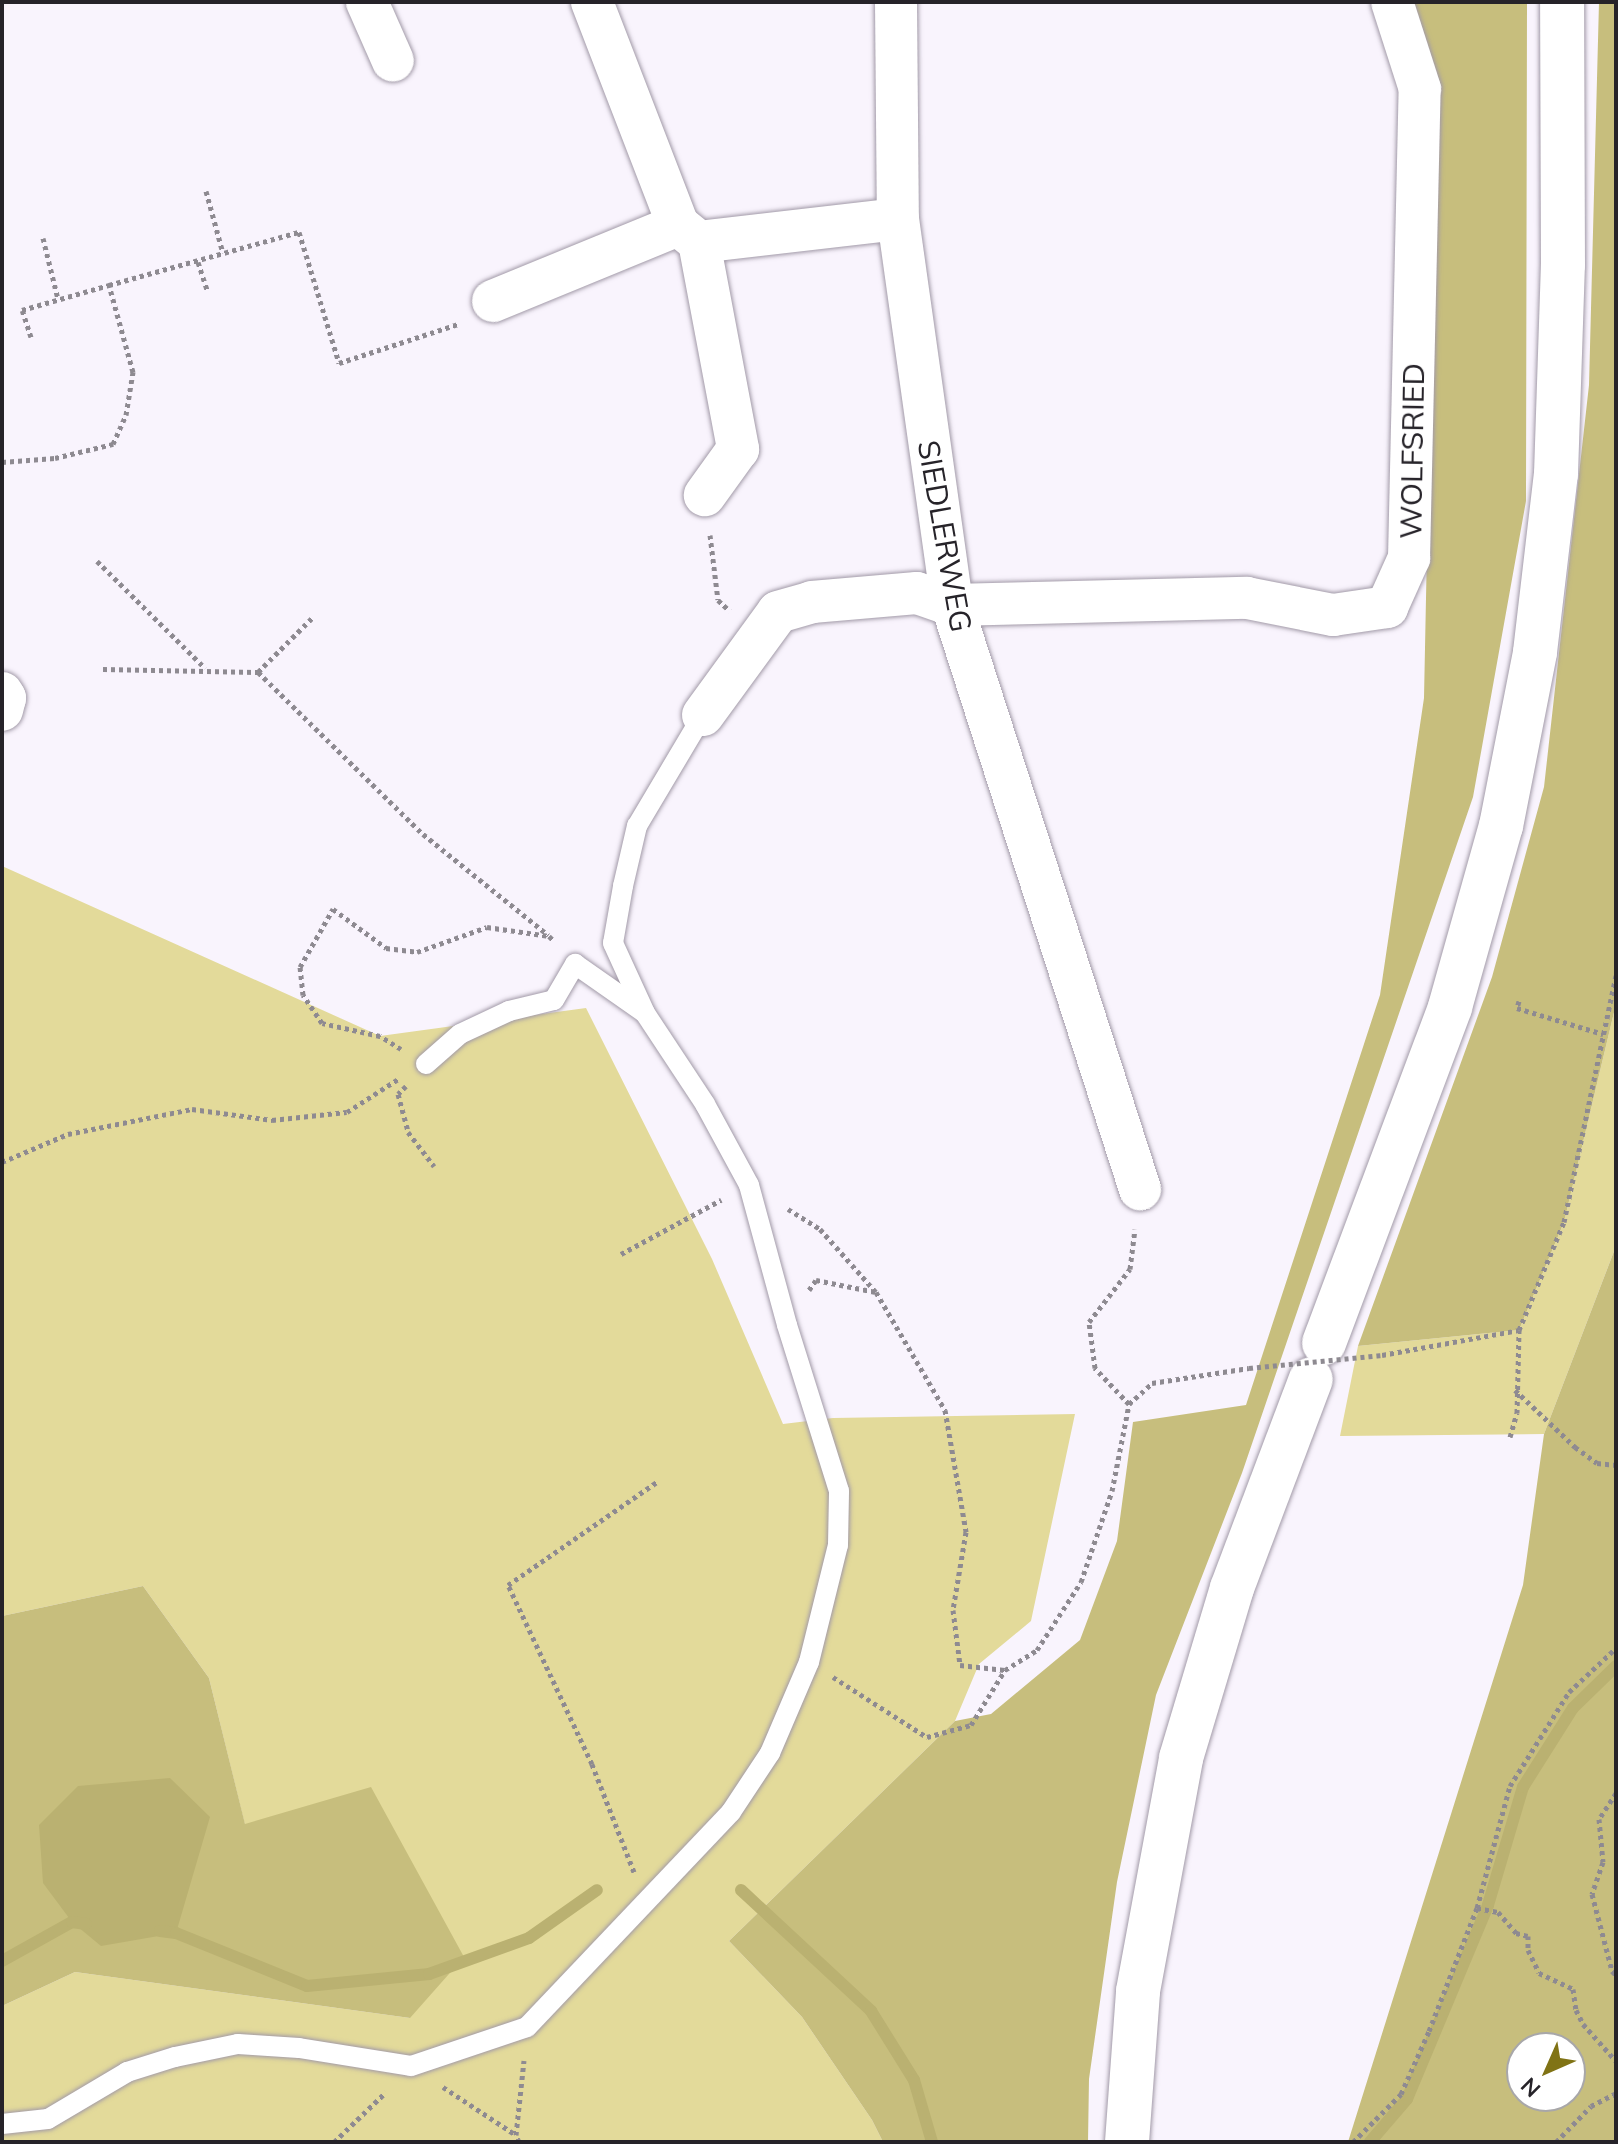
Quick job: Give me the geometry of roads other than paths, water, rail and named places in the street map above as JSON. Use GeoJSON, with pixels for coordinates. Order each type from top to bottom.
{"type":"FeatureCollection","features":[{"type":"Feature","properties":{"kind":"main road"},"geometry":{"type":"LineString","coordinates":[[1127,2142],[1138,1991],[1181,1758],[1232,1588],[1450,1007],[1501,826],[1535,652],[1556,474],[1563,265],[1562,2]]}},
{"type":"Feature","properties":{"kind":"street"},"geometry":{"type":"LineString","coordinates":[[367,2],[393,61]]}},
{"type":"Feature","properties":{"kind":"street"},"geometry":{"type":"LineString","coordinates":[[592,2],[688,233],[738,449],[705,495]]}},
{"type":"Feature","properties":{"kind":"street","name":"SIEDLERWEG"},"geometry":{"type":"LineString","coordinates":[[896,2],[898,219],[952,605],[1140,1189]]}},
{"type":"Feature","properties":{"kind":"street","name":"WOLFSRIED"},"geometry":{"type":"LineString","coordinates":[[952,605],[1247,598],[1333,615],[1387,607],[1409,558],[1420,89],[1392,2]]}},
{"type":"Feature","properties":{"kind":"street"},"geometry":{"type":"LineString","coordinates":[[493,301],[688,233],[898,219]]}},
{"type":"Feature","properties":{"kind":"street"},"geometry":{"type":"LineString","coordinates":[[703,715],[757,636],[778,612],[812,602],[917,593],[952,605]]}},
{"type":"Feature","properties":{"kind":"street"},"geometry":{"type":"LineString","coordinates":[[2,693],[5,698],[2,710]]}},
{"type":"Feature","properties":{"kind":"lane"},"geometry":{"type":"LineString","coordinates":[[2,2124],[48,2119],[127,2072],[175,2057],[238,2044],[299,2048],[411,2066],[442,2059],[527,2027],[731,1812],[762,1765],[809,1662],[838,1545],[839,1491],[787,1325],[749,1185],[705,1104],[645,1013],[613,943],[637,826],[703,715]]}},
{"type":"Feature","properties":{"kind":"lane"},"geometry":{"type":"LineString","coordinates":[[426,1064],[460,1034],[509,1011],[554,1000],[575,964],[645,1013]]}},
{"type":"Feature","properties":{"kind":"waterway"},"geometry":{"type":"LineString","coordinates":[[1370,2142],[1407,2099],[1488,1905],[1523,1787],[1573,1708],[1616,1666]]}},
{"type":"Feature","properties":{"kind":"waterway"},"geometry":{"type":"LineString","coordinates":[[160,1931],[176,1933],[307,1986],[429,1974],[529,1938],[597,1890]]}},
{"type":"Feature","properties":{"kind":"waterway"},"geometry":{"type":"LineString","coordinates":[[741,1890],[871,2011],[914,2080],[932,2142]]}},
{"type":"Feature","properties":{"kind":"waterway"},"geometry":{"type":"LineString","coordinates":[[2,1961],[72,1922],[86,1924]]}}]}
